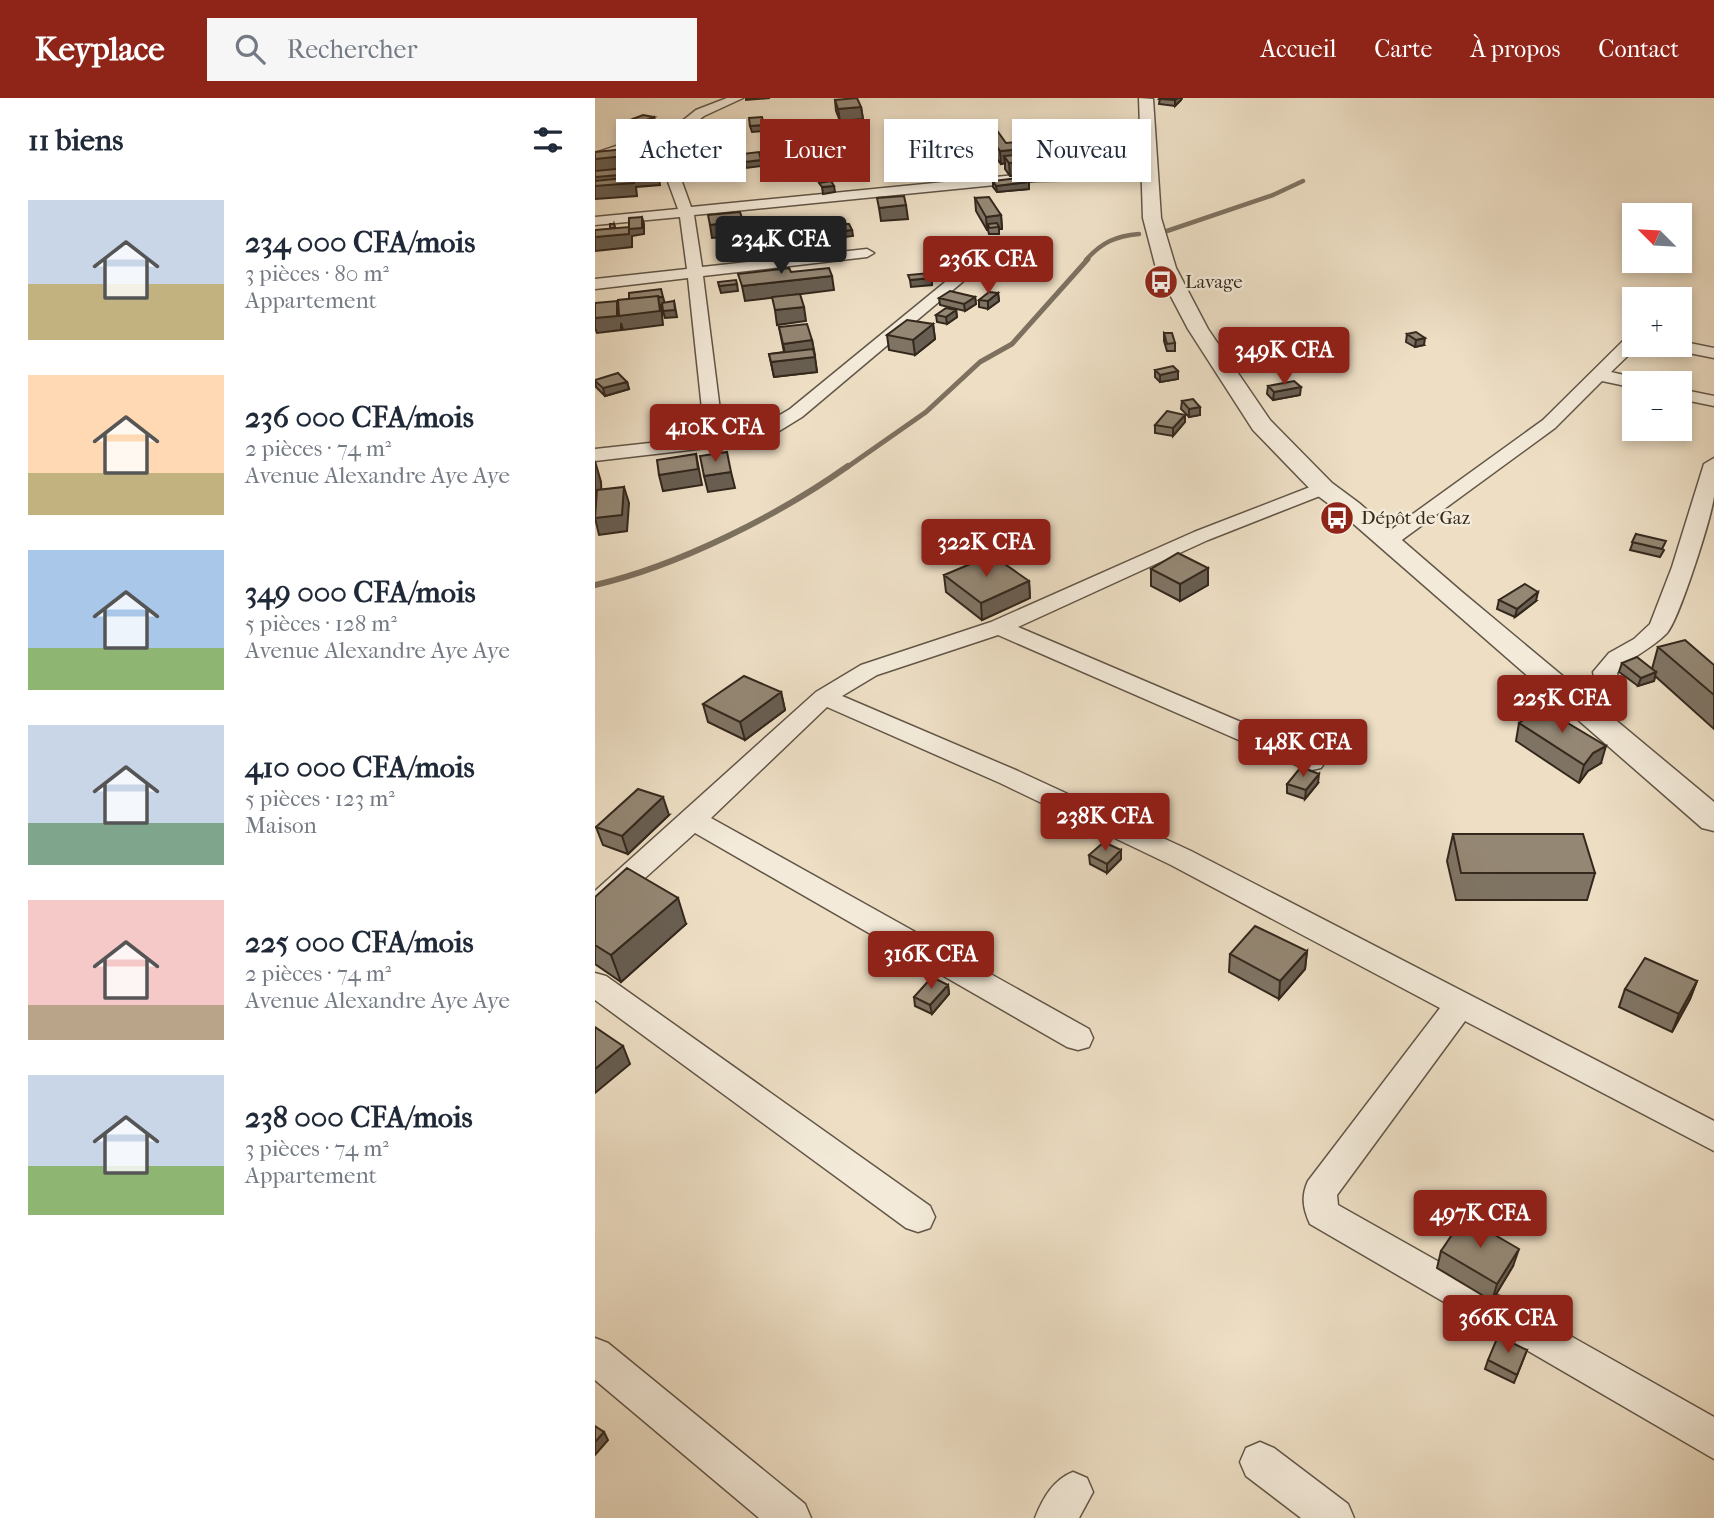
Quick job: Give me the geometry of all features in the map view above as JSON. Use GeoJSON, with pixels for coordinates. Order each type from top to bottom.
{"type":"FeatureCollection","features":[{"type":"Feature","properties":{"kind":"street"},"geometry":{"type":"LineString","coordinates":[[692,119],[700,113],[737,98]]}},
{"type":"Feature","properties":{"kind":"street"},"geometry":{"type":"LineString","coordinates":[[1145,98],[1146,119]]}},
{"type":"Feature","properties":{"kind":"street"},"geometry":{"type":"LineString","coordinates":[[595,157],[616,150]]}},
{"type":"Feature","properties":{"kind":"street"},"geometry":{"type":"LineString","coordinates":[[595,221],[1012,180]]}},
{"type":"Feature","properties":{"kind":"street"},"geometry":{"type":"LineString","coordinates":[[674,182],[687,212],[715,441]]}},
{"type":"Feature","properties":{"kind":"street"},"geometry":{"type":"LineString","coordinates":[[1150,182],[1154,229],[1166,268],[1198,329],[1261,425],[1323,488],[1350,508],[1714,820]]}},
{"type":"Feature","properties":{"kind":"street"},"geometry":{"type":"LineString","coordinates":[[595,284],[867,253]]}},
{"type":"Feature","properties":{"kind":"street"},"geometry":{"type":"LineString","coordinates":[[595,455],[715,441],[769,429],[796,414],[971,268]]}},
{"type":"Feature","properties":{"kind":"street"},"geometry":{"type":"LineString","coordinates":[[1221,365],[1321,342]]}},
{"type":"Feature","properties":{"kind":"street"},"geometry":{"type":"LineString","coordinates":[[1692,349],[1714,354]]}},
{"type":"Feature","properties":{"kind":"street"},"geometry":{"type":"LineString","coordinates":[[1388,541],[1549,424],[1622,352]]}},
{"type":"Feature","properties":{"kind":"street"},"geometry":{"type":"LineString","coordinates":[[1599,375],[1622,380]]}},
{"type":"Feature","properties":{"kind":"street"},"geometry":{"type":"LineString","coordinates":[[1692,396],[1714,401]]}},
{"type":"Feature","properties":{"kind":"street"},"geometry":{"type":"LineString","coordinates":[[1593,715],[1610,697],[1605,672],[1618,658],[1642,643],[1660,627],[1683,567],[1714,464]]}},
{"type":"Feature","properties":{"kind":"street"},"geometry":{"type":"LineString","coordinates":[[595,906],[693,820],[824,697],[869,670],[999,627],[1201,537],[1323,488]]}},
{"type":"Feature","properties":{"kind":"street"},"geometry":{"type":"LineString","coordinates":[[999,627],[1311,762]]}},
{"type":"Feature","properties":{"kind":"street"},"geometry":{"type":"LineString","coordinates":[[1660,627],[1678,643]]}},
{"type":"Feature","properties":{"kind":"street"},"geometry":{"type":"LineString","coordinates":[[824,697],[1009,777],[1181,858],[1714,1138]]}},
{"type":"Feature","properties":{"kind":"street"},"geometry":{"type":"LineString","coordinates":[[693,820],[1078,1038]]}},
{"type":"Feature","properties":{"kind":"street"},"geometry":{"type":"LineString","coordinates":[[595,984],[918,1217]]}},
{"type":"Feature","properties":{"kind":"street"},"geometry":{"type":"LineString","coordinates":[[1460,1004],[1319,1192],[1322,1213],[1714,1439]]}},
{"type":"Feature","properties":{"kind":"street"},"geometry":{"type":"LineString","coordinates":[[595,1356],[791,1518]]}},
{"type":"Feature","properties":{"kind":"street"},"geometry":{"type":"LineString","coordinates":[[1259,1462],[1334,1518]]}},
{"type":"Feature","properties":{"kind":"building"},"geometry":{"type":"Polygon","coordinates":[[[857,98],[861,107],[838,109],[835,100],[857,98]]]}},
{"type":"Feature","properties":{"kind":"building"},"geometry":{"type":"Polygon","coordinates":[[[643,115],[654,117],[649,119],[633,119],[643,115]]]}},
{"type":"Feature","properties":{"kind":"building"},"geometry":{"type":"Polygon","coordinates":[[[749,118],[762,119],[760,119],[760,125],[750,126],[749,118]]]}},
{"type":"Feature","properties":{"kind":"building"},"geometry":{"type":"Polygon","coordinates":[[[998,132],[1006,143],[1012,142],[1012,150],[1000,151],[998,132]]]}},
{"type":"Feature","properties":{"kind":"building"},"geometry":{"type":"Polygon","coordinates":[[[616,150],[616,157],[595,159],[595,152],[616,150]]]}},
{"type":"Feature","properties":{"kind":"building"},"geometry":{"type":"Polygon","coordinates":[[[759,152],[760,160],[746,162],[746,154],[759,152]]]}},
{"type":"Feature","properties":{"kind":"building"},"geometry":{"type":"Polygon","coordinates":[[[1012,155],[1012,163],[1009,163],[1004,156],[1012,155]]]}},
{"type":"Feature","properties":{"kind":"building"},"geometry":{"type":"Polygon","coordinates":[[[616,169],[616,175],[595,177],[595,171],[616,169]]]}},
{"type":"Feature","properties":{"kind":"building"},"geometry":{"type":"Polygon","coordinates":[[[616,179],[616,182],[634,183],[595,186],[595,181],[616,179]]]}},
{"type":"Feature","properties":{"kind":"building"},"geometry":{"type":"Polygon","coordinates":[[[1012,179],[1012,182],[1029,182],[996,186],[994,182],[1012,179]]]}},
{"type":"Feature","properties":{"kind":"building"},"geometry":{"type":"Polygon","coordinates":[[[832,182],[834,186],[822,187],[819,183],[832,182]]]}},
{"type":"Feature","properties":{"kind":"building"},"geometry":{"type":"Polygon","coordinates":[[[904,196],[906,205],[879,208],[877,198],[904,196]]]}},
{"type":"Feature","properties":{"kind":"building"},"geometry":{"type":"Polygon","coordinates":[[[989,197],[1001,215],[986,217],[975,198],[989,197]]]}},
{"type":"Feature","properties":{"kind":"building"},"geometry":{"type":"Polygon","coordinates":[[[740,212],[743,221],[710,225],[708,215],[740,212]]]}},
{"type":"Feature","properties":{"kind":"building"},"geometry":{"type":"Polygon","coordinates":[[[642,217],[642,228],[629,229],[629,218],[642,217]]]}},
{"type":"Feature","properties":{"kind":"building"},"geometry":{"type":"Polygon","coordinates":[[[777,217],[779,225],[758,227],[756,219],[777,217]]]}},
{"type":"Feature","properties":{"kind":"building"},"geometry":{"type":"Polygon","coordinates":[[[838,219],[840,222],[805,226],[805,222],[838,219]]]}},
{"type":"Feature","properties":{"kind":"building"},"geometry":{"type":"Polygon","coordinates":[[[997,223],[999,227],[989,228],[988,224],[997,223]]]}},
{"type":"Feature","properties":{"kind":"building"},"geometry":{"type":"Polygon","coordinates":[[[841,224],[849,224],[852,230],[844,231],[841,224]]]}},
{"type":"Feature","properties":{"kind":"building"},"geometry":{"type":"Polygon","coordinates":[[[629,227],[629,234],[595,237],[595,230],[629,227]]]}},
{"type":"Feature","properties":{"kind":"building"},"geometry":{"type":"Polygon","coordinates":[[[815,232],[818,238],[800,240],[798,234],[815,232]]]}},
{"type":"Feature","properties":{"kind":"building"},"geometry":{"type":"Polygon","coordinates":[[[785,244],[787,249],[749,253],[748,248],[785,244]]]}},
{"type":"Feature","properties":{"kind":"building"},"geometry":{"type":"Polygon","coordinates":[[[789,268],[791,272],[829,268],[832,276],[742,286],[738,274],[789,268]]]}},
{"type":"Feature","properties":{"kind":"building"},"geometry":{"type":"Polygon","coordinates":[[[930,273],[932,278],[910,280],[908,275],[930,273]]]}},
{"type":"Feature","properties":{"kind":"building"},"geometry":{"type":"Polygon","coordinates":[[[736,280],[737,284],[719,286],[718,282],[736,280]]]}},
{"type":"Feature","properties":{"kind":"building"},"geometry":{"type":"Polygon","coordinates":[[[661,289],[663,297],[629,299],[629,293],[661,289]]]}},
{"type":"Feature","properties":{"kind":"building"},"geometry":{"type":"Polygon","coordinates":[[[950,291],[975,297],[964,304],[939,298],[950,291]]]}},
{"type":"Feature","properties":{"kind":"building"},"geometry":{"type":"Polygon","coordinates":[[[989,292],[998,293],[988,301],[979,300],[989,292]]]}},
{"type":"Feature","properties":{"kind":"building"},"geometry":{"type":"Polygon","coordinates":[[[800,294],[804,307],[775,310],[772,297],[800,294]]]}},
{"type":"Feature","properties":{"kind":"building"},"geometry":{"type":"Polygon","coordinates":[[[658,296],[660,311],[619,316],[618,300],[658,296]]]}},
{"type":"Feature","properties":{"kind":"building"},"geometry":{"type":"Polygon","coordinates":[[[617,301],[617,316],[595,318],[595,303],[617,301]]]}},
{"type":"Feature","properties":{"kind":"building"},"geometry":{"type":"Polygon","coordinates":[[[674,301],[675,310],[663,311],[662,303],[674,301]]]}},
{"type":"Feature","properties":{"kind":"building"},"geometry":{"type":"Polygon","coordinates":[[[946,308],[956,310],[946,317],[936,315],[946,308]]]}},
{"type":"Feature","properties":{"kind":"building"},"geometry":{"type":"Polygon","coordinates":[[[907,320],[933,324],[913,340],[887,335],[907,320]]]}},
{"type":"Feature","properties":{"kind":"building"},"geometry":{"type":"Polygon","coordinates":[[[807,324],[812,340],[783,344],[779,327],[807,324]]]}},
{"type":"Feature","properties":{"kind":"building"},"geometry":{"type":"Polygon","coordinates":[[[1416,332],[1425,338],[1416,340],[1407,334],[1416,332]]]}},
{"type":"Feature","properties":{"kind":"building"},"geometry":{"type":"Polygon","coordinates":[[[1164,333],[1172,333],[1175,343],[1167,344],[1164,333]]]}},
{"type":"Feature","properties":{"kind":"building"},"geometry":{"type":"Polygon","coordinates":[[[813,349],[815,357],[771,362],[769,354],[813,349]]]}},
{"type":"Feature","properties":{"kind":"building"},"geometry":{"type":"Polygon","coordinates":[[[1173,366],[1178,371],[1160,375],[1155,370],[1173,366]]]}},
{"type":"Feature","properties":{"kind":"building"},"geometry":{"type":"Polygon","coordinates":[[[618,373],[627,382],[603,388],[595,381],[595,380],[618,373]]]}},
{"type":"Feature","properties":{"kind":"building"},"geometry":{"type":"Polygon","coordinates":[[[1294,381],[1301,387],[1274,392],[1268,386],[1294,381]]]}},
{"type":"Feature","properties":{"kind":"building"},"geometry":{"type":"Polygon","coordinates":[[[1193,399],[1200,407],[1189,409],[1182,401],[1193,399]]]}},
{"type":"Feature","properties":{"kind":"building"},"geometry":{"type":"Polygon","coordinates":[[[1167,411],[1185,415],[1173,428],[1155,425],[1167,411]]]}},
{"type":"Feature","properties":{"kind":"building"},"geometry":{"type":"Polygon","coordinates":[[[727,452],[731,472],[704,476],[700,456],[727,452]]]}},
{"type":"Feature","properties":{"kind":"building"},"geometry":{"type":"Polygon","coordinates":[[[696,454],[698,469],[659,475],[657,460],[696,454]]]}},
{"type":"Feature","properties":{"kind":"building"},"geometry":{"type":"Polygon","coordinates":[[[624,487],[622,515],[595,518],[597,490],[624,487]]]}},
{"type":"Feature","properties":{"kind":"building"},"geometry":{"type":"Polygon","coordinates":[[[1636,534],[1666,541],[1662,549],[1632,542],[1636,534]]]}},
{"type":"Feature","properties":{"kind":"building"},"geometry":{"type":"Polygon","coordinates":[[[1178,553],[1208,568],[1180,584],[1151,569],[1178,553]]]}},
{"type":"Feature","properties":{"kind":"building"},"geometry":{"type":"Polygon","coordinates":[[[992,555],[1029,581],[981,603],[944,575],[992,555]]]}},
{"type":"Feature","properties":{"kind":"building"},"geometry":{"type":"Polygon","coordinates":[[[1525,584],[1538,592],[1517,609],[1499,600],[1525,584]]]}},
{"type":"Feature","properties":{"kind":"building"},"geometry":{"type":"Polygon","coordinates":[[[1685,640],[1714,665],[1714,695],[1658,647],[1685,640]]]}},
{"type":"Feature","properties":{"kind":"building"},"geometry":{"type":"Polygon","coordinates":[[[1637,657],[1656,672],[1641,678],[1622,663],[1637,657]]]}},
{"type":"Feature","properties":{"kind":"building"},"geometry":{"type":"Polygon","coordinates":[[[744,676],[781,692],[740,722],[703,704],[744,676]]]}},
{"type":"Feature","properties":{"kind":"building"},"geometry":{"type":"Polygon","coordinates":[[[1541,707],[1606,746],[1593,753],[1584,765],[1519,723],[1541,707]]]}},
{"type":"Feature","properties":{"kind":"building"},"geometry":{"type":"Polygon","coordinates":[[[1301,767],[1319,774],[1306,790],[1287,784],[1301,767]]]}},
{"type":"Feature","properties":{"kind":"building"},"geometry":{"type":"Polygon","coordinates":[[[638,789],[663,797],[622,836],[596,827],[638,789]]]}},
{"type":"Feature","properties":{"kind":"building"},"geometry":{"type":"Polygon","coordinates":[[[1453,834],[1583,834],[1595,873],[1461,873],[1453,834]]]}},
{"type":"Feature","properties":{"kind":"building"},"geometry":{"type":"Polygon","coordinates":[[[1104,842],[1121,850],[1107,864],[1089,855],[1104,842]]]}},
{"type":"Feature","properties":{"kind":"building"},"geometry":{"type":"Polygon","coordinates":[[[627,868],[678,898],[611,955],[595,945],[595,897],[627,868]]]}},
{"type":"Feature","properties":{"kind":"building"},"geometry":{"type":"Polygon","coordinates":[[[1255,926],[1307,951],[1280,981],[1230,954],[1255,926]]]}},
{"type":"Feature","properties":{"kind":"building"},"geometry":{"type":"Polygon","coordinates":[[[1645,958],[1697,981],[1679,1014],[1625,989],[1645,958]]]}},
{"type":"Feature","properties":{"kind":"building"},"geometry":{"type":"Polygon","coordinates":[[[932,977],[948,985],[930,1005],[914,997],[932,977]]]}},
{"type":"Feature","properties":{"kind":"building"},"geometry":{"type":"Polygon","coordinates":[[[595,1027],[623,1046],[595,1069],[595,1027]]]}},
{"type":"Feature","properties":{"kind":"building"},"geometry":{"type":"Polygon","coordinates":[[[1464,1217],[1519,1249],[1497,1284],[1441,1251],[1464,1217]]]}},
{"type":"Feature","properties":{"kind":"building"},"geometry":{"type":"Polygon","coordinates":[[[1498,1336],[1527,1350],[1517,1375],[1488,1360],[1498,1336]]]}},
{"type":"Feature","properties":{"kind":"building"},"geometry":{"type":"Polygon","coordinates":[[[595,1426],[604,1432],[595,1442],[595,1426]]]}},
{"type":"Feature","properties":{"kind":"waterway"},"geometry":{"type":"LineString","coordinates":[[1164,232],[1273,195],[1303,181]]}},
{"type":"Feature","properties":{"kind":"waterway"},"geometry":{"type":"LineString","coordinates":[[1086,260],[1110,241],[1139,234]]}},
{"type":"Feature","properties":{"kind":"waterway"},"geometry":{"type":"LineString","coordinates":[[846,468],[926,412],[980,362],[1012,344],[1088,259]]}},
{"type":"Feature","properties":{"kind":"waterway"},"geometry":{"type":"LineString","coordinates":[[595,585],[660,565],[727,537],[791,503],[848,466]]}},
{"type":"Feature","properties":{"kind":"place","name":"Lavage"},"geometry":{"type":"Point","coordinates":[1161,282]}},
{"type":"Feature","properties":{"kind":"place","name":"Dépôt de Gaz"},"geometry":{"type":"Point","coordinates":[1337,518]}}]}
